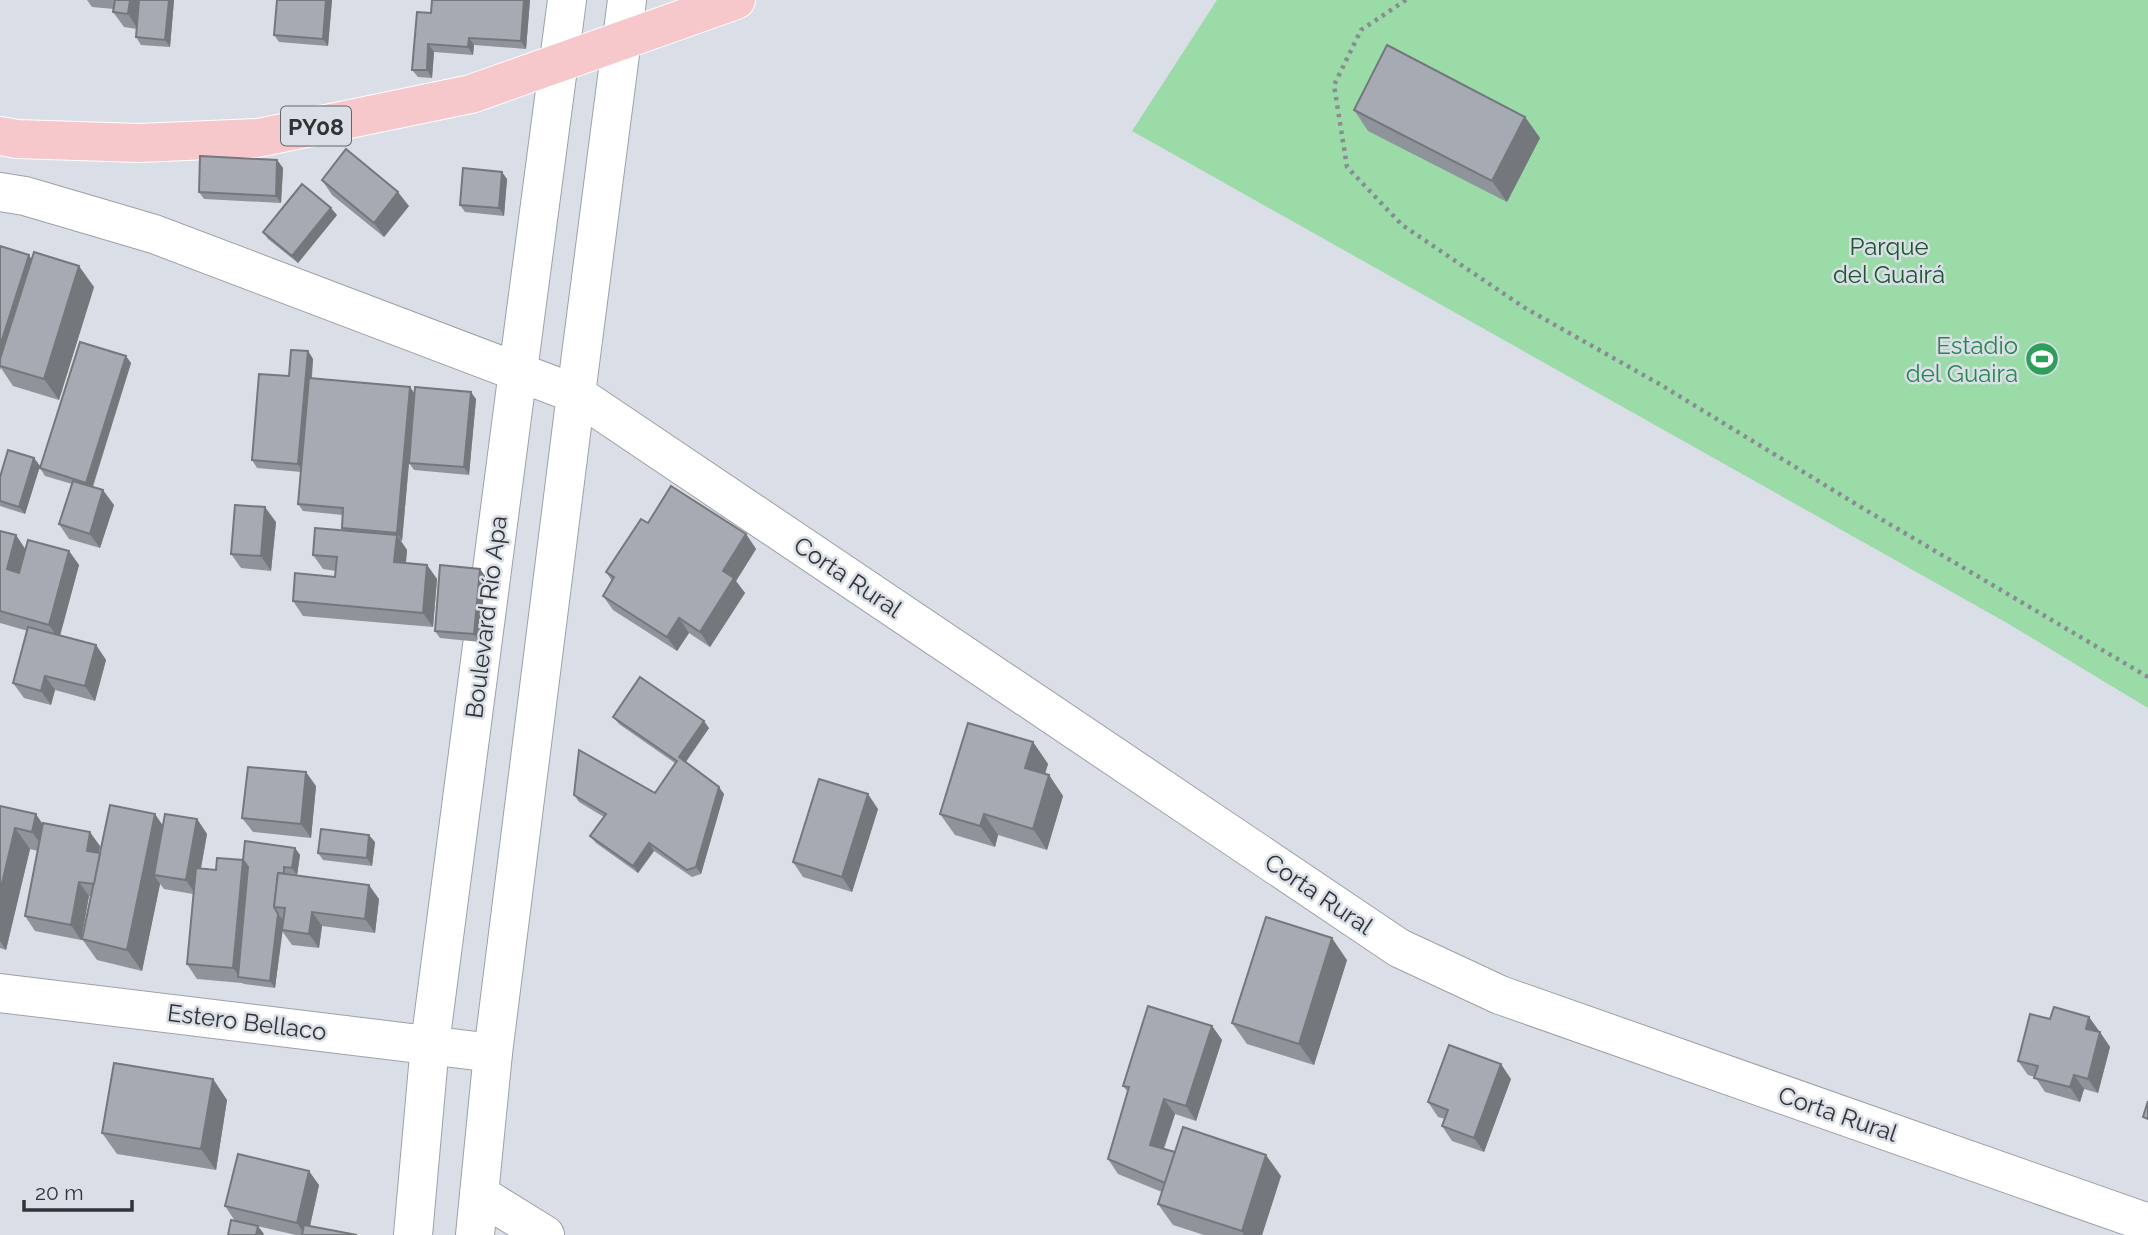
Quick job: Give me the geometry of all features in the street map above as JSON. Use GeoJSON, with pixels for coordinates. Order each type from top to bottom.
{"type":"FeatureCollection","features":[{"type":"Feature","properties":{"kind":"highway","name":"PY08"},"geometry":{"type":"LineString","coordinates":[[0,136],[17,139],[139,143],[258,138],[471,94],[736,0]]}},
{"type":"Feature","properties":{"kind":"street","name":"Boulevard Río Apa"},"geometry":{"type":"LineString","coordinates":[[413,1235],[430,1044],[567,0]]}},
{"type":"Feature","properties":{"kind":"street"},"geometry":{"type":"LineString","coordinates":[[475,1235],[493,1053],[627,0]]}},
{"type":"Feature","properties":{"kind":"street","name":"Corta Rural"},"geometry":{"type":"LineString","coordinates":[[0,191],[154,233],[576,394],[1399,948],[1500,995],[2148,1223]]}},
{"type":"Feature","properties":{"kind":"street","name":"Estero Bellaco"},"geometry":{"type":"LineString","coordinates":[[0,993],[493,1053]]}},
{"type":"Feature","properties":{"kind":"street"},"geometry":{"type":"LineString","coordinates":[[479,1194],[545,1235]]}},
{"type":"Feature","properties":{"kind":"path"},"geometry":{"type":"LineString","coordinates":[[1406,0],[1361,30],[1334,85],[1347,167],[1402,226],[1525,309],[1661,385],[2148,677]]}},
{"type":"Feature","properties":{"kind":"green space","name":"Parque del Guairá"},"geometry":{"type":"Polygon","coordinates":[[[1217,0],[2148,0],[2148,708],[2007,623],[1132,131],[1217,0]]]}},
{"type":"Feature","properties":{"kind":"building"},"geometry":{"type":"Polygon","coordinates":[[[115,0],[130,0],[128,14],[113,12],[115,0]]]}},
{"type":"Feature","properties":{"kind":"building"},"geometry":{"type":"Polygon","coordinates":[[[139,0],[169,0],[165,40],[136,37],[139,0]]]}},
{"type":"Feature","properties":{"kind":"building"},"geometry":{"type":"Polygon","coordinates":[[[277,0],[326,0],[323,39],[274,35],[277,0]]]}},
{"type":"Feature","properties":{"kind":"building"},"geometry":{"type":"Polygon","coordinates":[[[432,0],[524,0],[521,41],[469,38],[468,47],[428,44],[427,70],[412,70],[417,12],[431,13],[432,0]]]}},
{"type":"Feature","properties":{"kind":"building"},"geometry":{"type":"Polygon","coordinates":[[[1387,45],[1525,117],[1492,181],[1354,110],[1387,45]]]}},
{"type":"Feature","properties":{"kind":"building"},"geometry":{"type":"Polygon","coordinates":[[[346,149],[398,192],[374,223],[322,180],[346,149]]]}},
{"type":"Feature","properties":{"kind":"building"},"geometry":{"type":"Polygon","coordinates":[[[200,156],[277,160],[276,196],[199,192],[200,156]]]}},
{"type":"Feature","properties":{"kind":"building"},"geometry":{"type":"Polygon","coordinates":[[[463,168],[502,172],[499,208],[460,205],[463,168]]]}},
{"type":"Feature","properties":{"kind":"building"},"geometry":{"type":"Polygon","coordinates":[[[302,184],[331,208],[292,256],[263,232],[302,184]]]}},
{"type":"Feature","properties":{"kind":"building"},"geometry":{"type":"Polygon","coordinates":[[[0,246],[29,255],[0,346],[0,246]]]}},
{"type":"Feature","properties":{"kind":"building"},"geometry":{"type":"Polygon","coordinates":[[[34,252],[79,266],[44,379],[0,366],[34,252]]]}},
{"type":"Feature","properties":{"kind":"building"},"geometry":{"type":"Polygon","coordinates":[[[80,342],[126,356],[86,483],[40,468],[80,342]]]}},
{"type":"Feature","properties":{"kind":"building"},"geometry":{"type":"Polygon","coordinates":[[[291,350],[308,351],[298,464],[252,460],[259,374],[289,376],[291,350]]]}},
{"type":"Feature","properties":{"kind":"building"},"geometry":{"type":"Polygon","coordinates":[[[309,378],[410,387],[397,533],[342,528],[343,508],[298,504],[309,378]]]}},
{"type":"Feature","properties":{"kind":"building"},"geometry":{"type":"Polygon","coordinates":[[[415,387],[471,392],[464,467],[409,463],[415,387]]]}},
{"type":"Feature","properties":{"kind":"building"},"geometry":{"type":"Polygon","coordinates":[[[8,450],[34,458],[19,507],[0,501],[0,477],[8,450]]]}},
{"type":"Feature","properties":{"kind":"building"},"geometry":{"type":"Polygon","coordinates":[[[73,481],[103,490],[90,534],[59,524],[73,481]]]}},
{"type":"Feature","properties":{"kind":"building"},"geometry":{"type":"Polygon","coordinates":[[[671,486],[746,534],[723,571],[734,578],[700,632],[679,618],[667,637],[603,596],[614,577],[606,572],[641,519],[648,523],[671,486]]]}},
{"type":"Feature","properties":{"kind":"building"},"geometry":{"type":"Polygon","coordinates":[[[235,505],[265,507],[261,556],[231,554],[235,505]]]}},
{"type":"Feature","properties":{"kind":"building"},"geometry":{"type":"Polygon","coordinates":[[[315,528],[397,535],[394,562],[427,565],[423,613],[293,601],[295,573],[335,577],[337,557],[313,555],[315,528]]]}},
{"type":"Feature","properties":{"kind":"building"},"geometry":{"type":"Polygon","coordinates":[[[0,531],[16,535],[7,569],[19,573],[28,540],[69,551],[49,625],[0,611],[0,531]]]}},
{"type":"Feature","properties":{"kind":"building"},"geometry":{"type":"Polygon","coordinates":[[[440,565],[480,569],[474,634],[435,631],[440,565]]]}},
{"type":"Feature","properties":{"kind":"building"},"geometry":{"type":"Polygon","coordinates":[[[28,627],[96,645],[85,686],[45,676],[41,691],[13,683],[28,627]]]}},
{"type":"Feature","properties":{"kind":"building"},"geometry":{"type":"Polygon","coordinates":[[[640,677],[704,721],[679,757],[719,787],[696,867],[687,870],[649,843],[633,866],[590,836],[606,814],[574,795],[579,750],[655,793],[677,761],[613,717],[640,677]]]}},
{"type":"Feature","properties":{"kind":"building"},"geometry":{"type":"Polygon","coordinates":[[[968,723],[1033,742],[1025,768],[1049,775],[1033,829],[984,814],[980,826],[940,814],[968,723]]]}},
{"type":"Feature","properties":{"kind":"building"},"geometry":{"type":"Polygon","coordinates":[[[248,767],[306,772],[301,824],[242,818],[248,767]]]}},
{"type":"Feature","properties":{"kind":"building"},"geometry":{"type":"Polygon","coordinates":[[[819,779],[868,794],[842,877],[793,862],[819,779]]]}},
{"type":"Feature","properties":{"kind":"building"},"geometry":{"type":"Polygon","coordinates":[[[110,805],[155,814],[127,950],[82,939],[110,805]]]}},
{"type":"Feature","properties":{"kind":"building"},"geometry":{"type":"Polygon","coordinates":[[[0,806],[36,814],[32,832],[15,828],[0,892],[0,806]]]}},
{"type":"Feature","properties":{"kind":"building"},"geometry":{"type":"Polygon","coordinates":[[[165,814],[197,819],[186,880],[154,875],[165,814]]]}},
{"type":"Feature","properties":{"kind":"building"},"geometry":{"type":"Polygon","coordinates":[[[43,823],[90,832],[87,851],[100,853],[94,884],[79,882],[71,925],[25,916],[43,823]]]}},
{"type":"Feature","properties":{"kind":"building"},"geometry":{"type":"Polygon","coordinates":[[[321,829],[369,835],[367,858],[318,853],[321,829]]]}},
{"type":"Feature","properties":{"kind":"building"},"geometry":{"type":"Polygon","coordinates":[[[245,841],[295,848],[292,868],[284,867],[284,874],[278,873],[274,907],[278,914],[270,981],[238,977],[248,867],[243,860],[245,841]]]}},
{"type":"Feature","properties":{"kind":"building"},"geometry":{"type":"Polygon","coordinates":[[[217,858],[243,860],[233,968],[187,964],[196,868],[216,870],[217,858]]]}},
{"type":"Feature","properties":{"kind":"building"},"geometry":{"type":"Polygon","coordinates":[[[278,873],[369,885],[365,919],[312,912],[309,934],[282,930],[285,908],[274,907],[278,873]]]}},
{"type":"Feature","properties":{"kind":"building"},"geometry":{"type":"Polygon","coordinates":[[[1266,917],[1332,938],[1299,1044],[1232,1023],[1266,917]]]}},
{"type":"Feature","properties":{"kind":"building"},"geometry":{"type":"Polygon","coordinates":[[[1148,1006],[1212,1026],[1186,1106],[1164,1099],[1150,1145],[1175,1152],[1165,1183],[1108,1159],[1129,1087],[1123,1086],[1148,1006]]]}},
{"type":"Feature","properties":{"kind":"building"},"geometry":{"type":"Polygon","coordinates":[[[2054,1007],[2089,1017],[2086,1029],[2100,1032],[2088,1079],[2074,1075],[2070,1087],[2034,1078],[2038,1066],[2018,1061],[2030,1014],[2050,1019],[2054,1007]]]}},
{"type":"Feature","properties":{"kind":"building"},"geometry":{"type":"Polygon","coordinates":[[[1449,1045],[1501,1064],[1474,1138],[1442,1126],[1448,1110],[1428,1102],[1449,1045]]]}},
{"type":"Feature","properties":{"kind":"building"},"geometry":{"type":"Polygon","coordinates":[[[114,1063],[213,1079],[201,1149],[102,1133],[114,1063]]]}},
{"type":"Feature","properties":{"kind":"building"},"geometry":{"type":"Polygon","coordinates":[[[2148,1101],[2148,1119],[2143,1117],[2148,1101]]]}},
{"type":"Feature","properties":{"kind":"building"},"geometry":{"type":"Polygon","coordinates":[[[1183,1127],[1266,1155],[1242,1231],[1158,1204],[1183,1127]]]}},
{"type":"Feature","properties":{"kind":"building"},"geometry":{"type":"Polygon","coordinates":[[[238,1154],[309,1171],[297,1223],[225,1206],[238,1154]]]}},
{"type":"Feature","properties":{"kind":"building"},"geometry":{"type":"Polygon","coordinates":[[[231,1220],[258,1226],[256,1235],[228,1235],[231,1220]]]}},
{"type":"Feature","properties":{"kind":"building"},"geometry":{"type":"Polygon","coordinates":[[[304,1225],[357,1235],[302,1235],[304,1225]]]}},
{"type":"Feature","properties":{"kind":"place","name":"Estadio del Guaira"},"geometry":{"type":"Point","coordinates":[2042,359]}}]}
